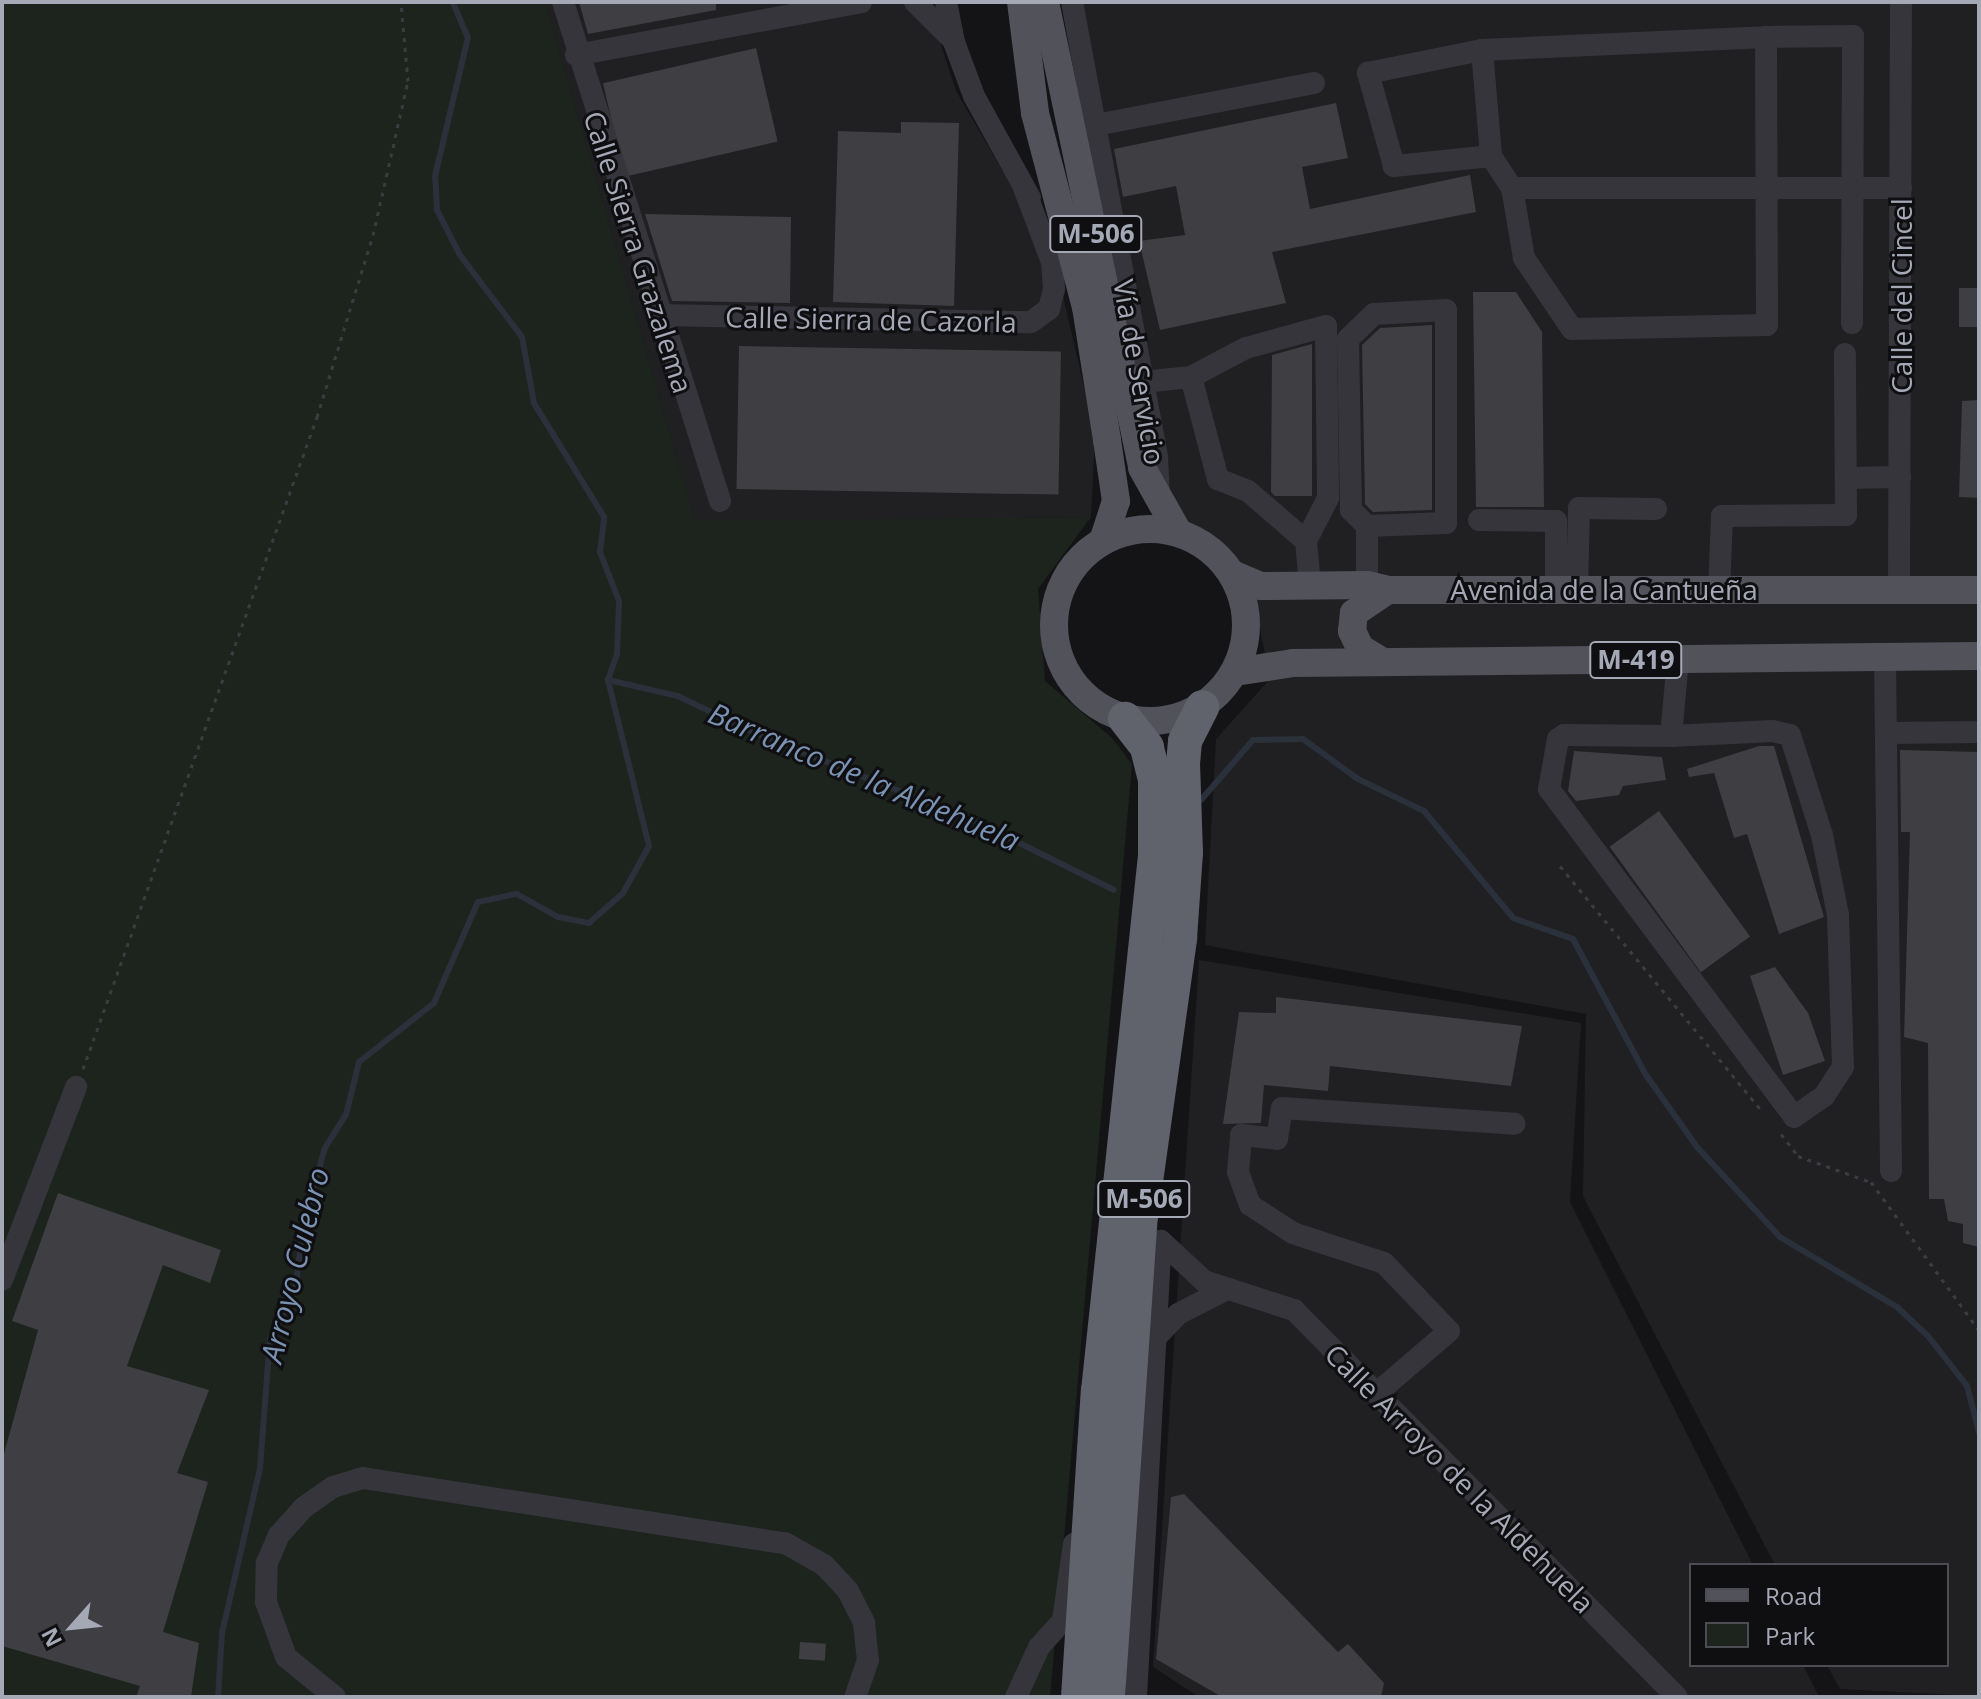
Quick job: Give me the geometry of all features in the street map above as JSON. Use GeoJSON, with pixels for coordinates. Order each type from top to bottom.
{"type":"FeatureCollection","features":[{"type":"Feature","properties":{"kind":"highway","name":"M-506"},"geometry":{"type":"LineString","coordinates":[[1108,1697],[1141,1217],[1168,1028],[1186,853],[1184,753],[1202,707]]}},
{"type":"Feature","properties":{"kind":"highway","name":"M-506"},"geometry":{"type":"LineString","coordinates":[[1078,1697],[1094,1437],[1155,856],[1155,780],[1147,747],[1125,719]]}},
{"type":"Feature","properties":{"kind":"highway"},"geometry":{"type":"LineString","coordinates":[[1161,1241],[1175,1074],[1168,1028]]}},
{"type":"Feature","properties":{"kind":"main road","name":"M-506"},"geometry":{"type":"LineString","coordinates":[[1021,2],[1035,113],[1078,280],[1116,501],[1104,539]]}},
{"type":"Feature","properties":{"kind":"main road","name":"M-506"},"geometry":{"type":"LineString","coordinates":[[1045,2],[1142,468],[1160,506],[1178,532]]}},
{"type":"Feature","properties":{"kind":"main road","name":"M-506"},"geometry":{"type":"LineString","coordinates":[[1140,528],[1178,532],[1208,549],[1232,574],[1245,606],[1245,640],[1235,672],[1202,707],[1165,721],[1125,719],[1082,692],[1065,673],[1053,636],[1057,597],[1075,563],[1104,539],[1140,528]]}},
{"type":"Feature","properties":{"kind":"main road","name":"Avenida de la Cantueña"},"geometry":{"type":"LineString","coordinates":[[1232,574],[1260,586],[1719,591],[1979,590]]}},
{"type":"Feature","properties":{"kind":"main road"},"geometry":{"type":"LineString","coordinates":[[1378,587],[1354,613],[1352,631],[1360,648],[1383,662]]}},
{"type":"Feature","properties":{"kind":"main road","name":"M-419"},"geometry":{"type":"LineString","coordinates":[[1235,672],[1293,663],[1979,656]]}},
{"type":"Feature","properties":{"kind":"street","name":"Calle Sierra Grazalema"},"geometry":{"type":"LineString","coordinates":[[563,2],[576,55],[657,315],[720,501]]}},
{"type":"Feature","properties":{"kind":"street"},"geometry":{"type":"LineString","coordinates":[[576,55],[778,10],[861,2]]}},
{"type":"Feature","properties":{"kind":"street"},"geometry":{"type":"LineString","coordinates":[[915,2],[954,42]]}},
{"type":"Feature","properties":{"kind":"street","name":"Vía de Servicio"},"geometry":{"type":"LineString","coordinates":[[946,2],[954,42],[974,96],[1078,280]]}},
{"type":"Feature","properties":{"kind":"street","name":"Calle del Cincel"},"geometry":{"type":"LineString","coordinates":[[1899,590],[1901,2]]}},
{"type":"Feature","properties":{"kind":"street","name":"Vía de Servicio"},"geometry":{"type":"LineString","coordinates":[[1077,8],[1143,382],[1160,506]]}},
{"type":"Feature","properties":{"kind":"street"},"geometry":{"type":"LineString","coordinates":[[1491,156],[1394,166],[1368,73],[1482,50],[1853,36],[1852,323]]}},
{"type":"Feature","properties":{"kind":"street"},"geometry":{"type":"LineString","coordinates":[[1482,50],[1491,156],[1512,188],[1524,258],[1572,329],[1767,325],[1766,37]]}},
{"type":"Feature","properties":{"kind":"street"},"geometry":{"type":"LineString","coordinates":[[1096,125],[1314,83]]}},
{"type":"Feature","properties":{"kind":"street","name":"Calle Sierra de Cazorla"},"geometry":{"type":"LineString","coordinates":[[657,315],[1031,322],[1049,309],[1054,289],[1052,262],[1024,188]]}},
{"type":"Feature","properties":{"kind":"street"},"geometry":{"type":"LineString","coordinates":[[1512,188],[1901,188]]}},
{"type":"Feature","properties":{"kind":"street"},"geometry":{"type":"LineString","coordinates":[[1367,526],[1446,523],[1446,310],[1374,314],[1348,339],[1351,510],[1367,526],[1378,587]]}},
{"type":"Feature","properties":{"kind":"street"},"geometry":{"type":"LineString","coordinates":[[1143,382],[1191,377],[1246,348],[1326,326],[1328,498],[1306,541],[1310,585]]}},
{"type":"Feature","properties":{"kind":"street"},"geometry":{"type":"LineString","coordinates":[[1719,591],[1722,516],[1846,515],[1845,354]]}},
{"type":"Feature","properties":{"kind":"street"},"geometry":{"type":"LineString","coordinates":[[1191,377],[1218,479],[1248,491],[1306,541]]}},
{"type":"Feature","properties":{"kind":"street"},"geometry":{"type":"LineString","coordinates":[[1846,478],[1900,477]]}},
{"type":"Feature","properties":{"kind":"street"},"geometry":{"type":"LineString","coordinates":[[1567,587],[1579,508],[1656,509]]}},
{"type":"Feature","properties":{"kind":"street"},"geometry":{"type":"LineString","coordinates":[[1479,520],[1556,521],[1567,587]]}},
{"type":"Feature","properties":{"kind":"street"},"geometry":{"type":"LineString","coordinates":[[1885,657],[1891,1171]]}},
{"type":"Feature","properties":{"kind":"street"},"geometry":{"type":"LineString","coordinates":[[1671,736],[1678,659]]}},
{"type":"Feature","properties":{"kind":"street"},"geometry":{"type":"LineString","coordinates":[[1783,731],[1795,741],[1838,915],[1843,1067],[1824,1096],[1794,1117],[1549,789],[1558,739],[1564,735],[1671,736],[1783,731]]}},
{"type":"Feature","properties":{"kind":"street"},"geometry":{"type":"LineString","coordinates":[[1886,733],[1979,732]]}},
{"type":"Feature","properties":{"kind":"street"},"geometry":{"type":"LineString","coordinates":[[2,1280],[76,1087]]}},
{"type":"Feature","properties":{"kind":"street"},"geometry":{"type":"LineString","coordinates":[[1377,1393],[1449,1331],[1384,1263],[1293,1233],[1250,1205],[1238,1172],[1241,1135],[1277,1139],[1282,1108],[1514,1124]]}},
{"type":"Feature","properties":{"kind":"street"},"geometry":{"type":"LineString","coordinates":[[1136,1697],[1161,1241]]}},
{"type":"Feature","properties":{"kind":"street","name":"Calle Arroyo de la Aldehuela"},"geometry":{"type":"LineString","coordinates":[[1161,1241],[1204,1281],[1225,1290],[1250,1293],[1294,1310],[1677,1697]]}},
{"type":"Feature","properties":{"kind":"street"},"geometry":{"type":"LineString","coordinates":[[1157,1336],[1178,1314],[1225,1290]]}},
{"type":"Feature","properties":{"kind":"street"},"geometry":{"type":"LineString","coordinates":[[1016,1697],[1039,1647],[1063,1620],[1094,1437]]}},
{"type":"Feature","properties":{"kind":"street"},"geometry":{"type":"LineString","coordinates":[[335,1697],[286,1657],[266,1602],[267,1563],[279,1535],[303,1508],[333,1487],[363,1478],[785,1543],[824,1565],[848,1591],[864,1623],[868,1660],[855,1697]]}},
{"type":"Feature","properties":{"kind":"path"},"geometry":{"type":"LineString","coordinates":[[76,1087],[317,417],[373,235],[408,81],[401,2]]}},
{"type":"Feature","properties":{"kind":"shaded area"},"geometry":{"type":"Polygon","coordinates":[[[545,2],[927,2],[956,91],[1055,261],[1095,435],[1091,517],[695,522],[545,2]]]}},
{"type":"Feature","properties":{"kind":"shaded area"},"geometry":{"type":"Polygon","coordinates":[[[1062,2],[1979,2],[1979,1696],[1840,1689],[1828,1667],[1949,1667],[1949,1563],[1774,1563],[1583,1196],[1586,1014],[1205,945],[1216,739],[1270,679],[1248,570],[1176,513],[1152,456],[1062,2]]]}},
{"type":"Feature","properties":{"kind":"shaded area"},"geometry":{"type":"Polygon","coordinates":[[[1199,960],[1581,1023],[1570,1202],[1752,1563],[1689,1563],[1689,1667],[1804,1667],[1819,1697],[1199,1697],[1153,1667],[1199,960]]]}},
{"type":"Feature","properties":{"kind":"green space"},"geometry":{"type":"Polygon","coordinates":[[[2,2],[545,2],[695,521],[1091,517],[1038,589],[1045,681],[1112,738],[1132,764],[1050,1697],[2,1697],[2,2]]]}},
{"type":"Feature","properties":{"kind":"building"},"geometry":{"type":"Polygon","coordinates":[[[579,2],[716,2],[716,10],[588,34],[579,2]]]}},
{"type":"Feature","properties":{"kind":"building"},"geometry":{"type":"Polygon","coordinates":[[[756,48],[778,142],[625,177],[603,83],[756,48]]]}},
{"type":"Feature","properties":{"kind":"building"},"geometry":{"type":"Polygon","coordinates":[[[1336,103],[1348,158],[1302,167],[1310,209],[1470,175],[1476,212],[1272,252],[1286,303],[1160,330],[1139,241],[1185,235],[1176,186],[1123,197],[1114,149],[1336,103]]]}},
{"type":"Feature","properties":{"kind":"building"},"geometry":{"type":"Polygon","coordinates":[[[901,122],[959,123],[954,306],[833,302],[838,131],[901,133],[901,122]]]}},
{"type":"Feature","properties":{"kind":"building"},"geometry":{"type":"Polygon","coordinates":[[[645,214],[791,217],[790,303],[672,301],[645,214]]]}},
{"type":"Feature","properties":{"kind":"building"},"geometry":{"type":"Polygon","coordinates":[[[1959,288],[1979,288],[1979,327],[1959,327],[1959,288]]]}},
{"type":"Feature","properties":{"kind":"building"},"geometry":{"type":"Polygon","coordinates":[[[1473,292],[1516,292],[1542,332],[1544,507],[1476,507],[1473,292]]]}},
{"type":"Feature","properties":{"kind":"building"},"geometry":{"type":"Polygon","coordinates":[[[1432,325],[1432,510],[1373,512],[1365,504],[1362,345],[1380,328],[1432,325]]]}},
{"type":"Feature","properties":{"kind":"building"},"geometry":{"type":"Polygon","coordinates":[[[1312,344],[1312,496],[1275,496],[1271,492],[1272,355],[1312,344]]]}},
{"type":"Feature","properties":{"kind":"building"},"geometry":{"type":"Polygon","coordinates":[[[739,346],[1061,352],[1058,495],[737,489],[739,346]]]}},
{"type":"Feature","properties":{"kind":"building"},"geometry":{"type":"Polygon","coordinates":[[[1979,400],[1979,498],[1959,497],[1962,401],[1979,400]]]}},
{"type":"Feature","properties":{"kind":"building"},"geometry":{"type":"Polygon","coordinates":[[[1759,746],[1774,746],[1824,917],[1779,934],[1747,834],[1734,838],[1714,773],[1689,777],[1687,769],[1759,746]]]}},
{"type":"Feature","properties":{"kind":"building"},"geometry":{"type":"Polygon","coordinates":[[[1900,750],[1979,752],[1979,1247],[1963,1243],[1963,1224],[1948,1221],[1944,1199],[1929,1199],[1928,1043],[1904,1037],[1910,832],[1901,832],[1900,750]]]}},
{"type":"Feature","properties":{"kind":"building"},"geometry":{"type":"Polygon","coordinates":[[[1574,751],[1662,757],[1666,780],[1623,786],[1619,795],[1576,801],[1568,791],[1574,751]]]}},
{"type":"Feature","properties":{"kind":"building"},"geometry":{"type":"Polygon","coordinates":[[[1659,811],[1750,936],[1701,972],[1610,847],[1659,811]]]}},
{"type":"Feature","properties":{"kind":"building"},"geometry":{"type":"Polygon","coordinates":[[[1775,967],[1808,1013],[1825,1061],[1783,1075],[1750,976],[1775,967]]]}},
{"type":"Feature","properties":{"kind":"building"},"geometry":{"type":"Polygon","coordinates":[[[1276,997],[1522,1026],[1511,1086],[1330,1066],[1328,1091],[1264,1085],[1261,1123],[1223,1124],[1239,1012],[1276,1013],[1276,997]]]}},
{"type":"Feature","properties":{"kind":"building"},"geometry":{"type":"Polygon","coordinates":[[[58,1193],[221,1250],[210,1283],[163,1265],[127,1366],[209,1390],[177,1473],[208,1482],[163,1632],[199,1643],[191,1697],[136,1697],[140,1686],[2,1646],[2,1461],[38,1330],[12,1321],[58,1193]]]}},
{"type":"Feature","properties":{"kind":"building"},"geometry":{"type":"Polygon","coordinates":[[[1184,1494],[1338,1652],[1348,1644],[1384,1683],[1381,1697],[1222,1697],[1156,1659],[1171,1497],[1184,1494]]]}},
{"type":"Feature","properties":{"kind":"building"},"geometry":{"type":"Polygon","coordinates":[[[800,1642],[826,1644],[825,1661],[799,1659],[800,1642]]]}},
{"type":"Feature","properties":{"kind":"waterway","name":"Arroyo Culebro"},"geometry":{"type":"LineString","coordinates":[[218,1697],[222,1633],[260,1468],[270,1339],[295,1292],[304,1221],[325,1148],[346,1115],[359,1062],[434,1003],[478,902],[517,894],[558,917],[589,923],[623,893],[649,846],[608,680],[617,654],[619,601],[600,552],[604,517],[534,403],[522,337],[460,255],[437,210],[435,176],[468,38],[453,2]]}},
{"type":"Feature","properties":{"kind":"waterway","name":"Barranco de la Aldehuela"},"geometry":{"type":"LineString","coordinates":[[608,680],[678,696],[748,730],[981,824],[1114,890]]}},
{"type":"Feature","properties":{"kind":"waterway","name":"Barranco de la Aldehuela"},"geometry":{"type":"LineString","coordinates":[[1201,800],[1253,740],[1303,739],[1358,779],[1424,811],[1513,918],[1573,939],[1646,1075],[1697,1147],[1780,1237],[1897,1307],[1928,1336],[1967,1386],[1979,1432]]}}]}
